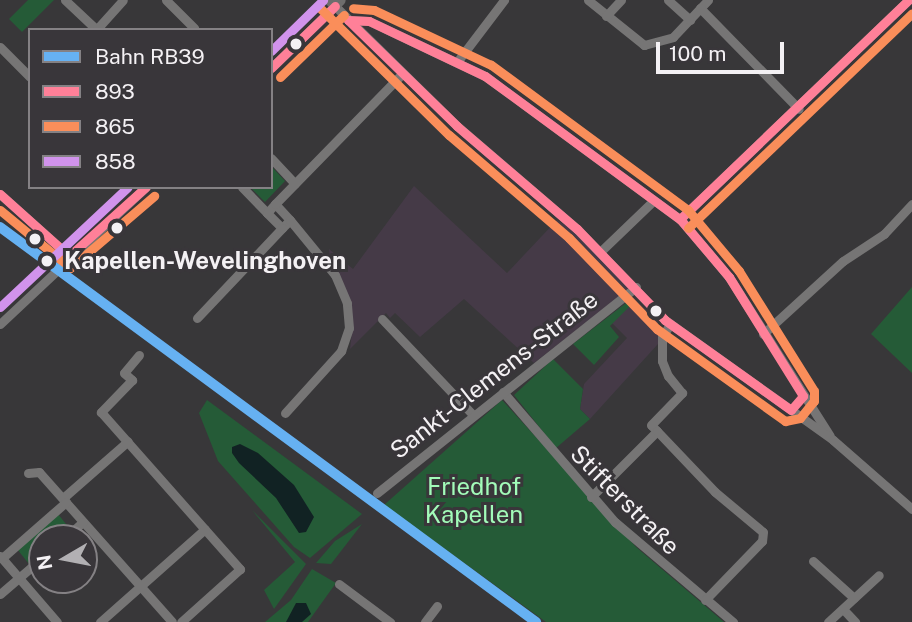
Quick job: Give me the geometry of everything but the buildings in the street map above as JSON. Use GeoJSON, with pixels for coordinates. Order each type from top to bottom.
{"type":"FeatureCollection","features":[{"type":"Feature","properties":{"kind":"street"},"geometry":{"type":"LineString","coordinates":[[65,0],[95,28]]}},
{"type":"Feature","properties":{"kind":"street"},"geometry":{"type":"LineString","coordinates":[[99,28],[123,0]]}},
{"type":"Feature","properties":{"kind":"street"},"geometry":{"type":"LineString","coordinates":[[166,0],[194,28]]}},
{"type":"Feature","properties":{"kind":"street"},"geometry":{"type":"LineString","coordinates":[[457,62],[504,0]]}},
{"type":"Feature","properties":{"kind":"street"},"geometry":{"type":"LineString","coordinates":[[588,0],[643,45],[668,40],[708,0]]}},
{"type":"Feature","properties":{"kind":"street"},"geometry":{"type":"LineString","coordinates":[[606,16],[621,0]]}},
{"type":"Feature","properties":{"kind":"street"},"geometry":{"type":"LineString","coordinates":[[668,0],[690,20]]}},
{"type":"Feature","properties":{"kind":"street"},"geometry":{"type":"LineString","coordinates":[[680,219],[799,109],[908,0]]}},
{"type":"Feature","properties":{"kind":"street"},"geometry":{"type":"LineString","coordinates":[[273,66],[335,2],[348,20],[402,74],[600,252],[670,324],[833,440],[912,509]]}},
{"type":"Feature","properties":{"kind":"street"},"geometry":{"type":"LineString","coordinates":[[700,8],[799,109]]}},
{"type":"Feature","properties":{"kind":"street"},"geometry":{"type":"LineString","coordinates":[[348,20],[369,20],[411,44],[457,62],[491,80],[680,219],[715,258],[833,440]]}},
{"type":"Feature","properties":{"kind":"street"},"geometry":{"type":"LineString","coordinates":[[0,47],[28,75]]}},
{"type":"Feature","properties":{"kind":"street"},"geometry":{"type":"LineString","coordinates":[[267,213],[402,74]]}},
{"type":"Feature","properties":{"kind":"street"},"geometry":{"type":"LineString","coordinates":[[273,161],[295,184]]}},
{"type":"Feature","properties":{"kind":"street"},"geometry":{"type":"LineString","coordinates":[[1,320],[144,189]]}},
{"type":"Feature","properties":{"kind":"street"},"geometry":{"type":"LineString","coordinates":[[244,189],[282,228]]}},
{"type":"Feature","properties":{"kind":"street"},"geometry":{"type":"LineString","coordinates":[[0,194],[69,256]]}},
{"type":"Feature","properties":{"kind":"street"},"geometry":{"type":"LineString","coordinates":[[600,252],[653,201]]}},
{"type":"Feature","properties":{"kind":"street"},"geometry":{"type":"LineString","coordinates":[[275,204],[315,245],[335,275],[347,303],[349,328],[341,351],[285,413]]}},
{"type":"Feature","properties":{"kind":"street"},"geometry":{"type":"LineString","coordinates":[[763,334],[842,261],[884,234],[912,204]]}},
{"type":"Feature","properties":{"kind":"street"},"geometry":{"type":"LineString","coordinates":[[197,318],[290,220]]}},
{"type":"Feature","properties":{"kind":"street","name":"Sankt-Clemens-Straße"},"geometry":{"type":"LineString","coordinates":[[377,493],[636,287]]}},
{"type":"Feature","properties":{"kind":"street"},"geometry":{"type":"LineString","coordinates":[[382,319],[473,415]]}},
{"type":"Feature","properties":{"kind":"street"},"geometry":{"type":"LineString","coordinates":[[670,324],[662,337],[662,361],[667,376],[682,393],[650,425],[715,492],[763,532],[762,541],[705,600]]}},
{"type":"Feature","properties":{"kind":"street"},"geometry":{"type":"LineString","coordinates":[[139,355],[124,373],[132,380],[101,412],[240,569],[181,622]]}},
{"type":"Feature","properties":{"kind":"street","name":"Stifterstraße"},"geometry":{"type":"LineString","coordinates":[[503,392],[591,497],[647,553],[733,622]]}},
{"type":"Feature","properties":{"kind":"street"},"geometry":{"type":"LineString","coordinates":[[791,410],[803,396]]}},
{"type":"Feature","properties":{"kind":"street"},"geometry":{"type":"LineString","coordinates":[[591,497],[657,432]]}},
{"type":"Feature","properties":{"kind":"street"},"geometry":{"type":"LineString","coordinates":[[57,622],[1,557],[128,441]]}},
{"type":"Feature","properties":{"kind":"street"},"geometry":{"type":"LineString","coordinates":[[28,472],[39,472],[172,622]]}},
{"type":"Feature","properties":{"kind":"street"},"geometry":{"type":"LineString","coordinates":[[100,622],[205,529]]}},
{"type":"Feature","properties":{"kind":"street"},"geometry":{"type":"LineString","coordinates":[[813,561],[854,598]]}},
{"type":"Feature","properties":{"kind":"street"},"geometry":{"type":"LineString","coordinates":[[0,594],[28,570]]}},
{"type":"Feature","properties":{"kind":"street"},"geometry":{"type":"LineString","coordinates":[[828,622],[879,575]]}},
{"type":"Feature","properties":{"kind":"street"},"geometry":{"type":"LineString","coordinates":[[339,584],[390,622]]}},
{"type":"Feature","properties":{"kind":"street"},"geometry":{"type":"LineString","coordinates":[[425,622],[437,606]]}},
{"type":"Feature","properties":{"kind":"street"},"geometry":{"type":"LineString","coordinates":[[843,609],[855,622]]}},
{"type":"Feature","properties":{"kind":"shaded area"},"geometry":{"type":"Polygon","coordinates":[[[414,186],[507,273],[557,220],[573,230],[629,289],[534,363],[464,299],[420,337],[395,313],[390,318],[386,313],[350,349],[352,332],[342,282],[330,261],[329,249],[353,269],[414,186]]]}},
{"type":"Feature","properties":{"kind":"shaded area"},"geometry":{"type":"Polygon","coordinates":[[[633,297],[658,322],[658,344],[590,419],[580,409],[584,384],[627,338],[607,318],[633,297]]]}},
{"type":"Feature","properties":{"kind":"shaded area"},"geometry":{"type":"Polygon","coordinates":[[[240,444],[258,453],[294,485],[314,517],[306,532],[299,533],[276,498],[239,463],[232,453],[232,447],[240,444]]]}},
{"type":"Feature","properties":{"kind":"shaded area"},"geometry":{"type":"Polygon","coordinates":[[[296,603],[306,603],[311,614],[302,622],[286,622],[296,603]]]}},
{"type":"Feature","properties":{"kind":"green space"},"geometry":{"type":"Polygon","coordinates":[[[28,0],[54,0],[22,32],[9,19],[28,0]]]}},
{"type":"Feature","properties":{"kind":"green space"},"geometry":{"type":"Polygon","coordinates":[[[273,168],[285,181],[265,202],[252,189],[273,189],[273,168]]]}},
{"type":"Feature","properties":{"kind":"green space"},"geometry":{"type":"Polygon","coordinates":[[[912,287],[912,373],[871,334],[912,287]]]}},
{"type":"Feature","properties":{"kind":"green space"},"geometry":{"type":"Polygon","coordinates":[[[630,300],[633,303],[610,326],[619,337],[594,365],[573,344],[630,300]]]}},
{"type":"Feature","properties":{"kind":"green space"},"geometry":{"type":"Polygon","coordinates":[[[553,359],[583,389],[580,409],[590,419],[556,448],[514,395],[553,359]]]}},
{"type":"Feature","properties":{"kind":"green space"},"geometry":{"type":"Polygon","coordinates":[[[207,400],[362,514],[310,558],[294,547],[218,461],[199,413],[207,400]]]}},
{"type":"Feature","properties":{"kind":"green space","name":"Friedhof Kapellen"},"geometry":{"type":"Polygon","coordinates":[[[502,400],[636,547],[724,622],[546,622],[384,505],[502,400]]]}},
{"type":"Feature","properties":{"kind":"green space"},"geometry":{"type":"Polygon","coordinates":[[[252,510],[306,564],[274,609],[264,590],[295,562],[252,510]]]}},
{"type":"Feature","properties":{"kind":"green space"},"geometry":{"type":"Polygon","coordinates":[[[58,514],[66,524],[46,524],[58,514]]]}},
{"type":"Feature","properties":{"kind":"green space"},"geometry":{"type":"Polygon","coordinates":[[[362,524],[331,564],[316,563],[335,541],[362,524]]]}},
{"type":"Feature","properties":{"kind":"green space"},"geometry":{"type":"Polygon","coordinates":[[[28,540],[28,563],[17,549],[28,540]]]}},
{"type":"Feature","properties":{"kind":"green space"},"geometry":{"type":"Polygon","coordinates":[[[312,569],[336,583],[308,622],[265,622],[291,600],[312,569]]]}},
{"type":"Feature","properties":{"kind":"rail line","name":"RB39"},"geometry":{"type":"LineString","coordinates":[[0,227],[536,622]]}},
{"type":"Feature","properties":{"kind":"transit line","name":"858"},"geometry":{"type":"LineString","coordinates":[[273,49],[323,0]]}},
{"type":"Feature","properties":{"kind":"transit line","name":"893"},"geometry":{"type":"LineString","coordinates":[[680,219],[908,0]]}},
{"type":"Feature","properties":{"kind":"transit line","name":"893"},"geometry":{"type":"LineString","coordinates":[[273,66],[335,6]]}},
{"type":"Feature","properties":{"kind":"transit line","name":"865"},"geometry":{"type":"LineString","coordinates":[[320,8],[449,135],[569,238],[657,329],[785,421],[800,418],[814,401],[814,391],[739,271],[688,210],[491,65],[374,10],[353,8]]}},
{"type":"Feature","properties":{"kind":"transit line","name":"865"},"geometry":{"type":"LineString","coordinates":[[688,228],[912,13]]}},
{"type":"Feature","properties":{"kind":"transit line","name":"865"},"geometry":{"type":"LineString","coordinates":[[280,77],[344,15]]}},
{"type":"Feature","properties":{"kind":"transit line","name":"893"},"geometry":{"type":"LineString","coordinates":[[348,20],[369,21],[485,76],[680,219],[729,277],[803,396],[791,410],[665,320],[577,229],[457,126],[348,20]]}},
{"type":"Feature","properties":{"kind":"transit line","name":"858"},"geometry":{"type":"LineString","coordinates":[[0,307],[126,189]]}},
{"type":"Feature","properties":{"kind":"transit line","name":"893"},"geometry":{"type":"LineString","coordinates":[[0,194],[69,256],[144,189]]}},
{"type":"Feature","properties":{"kind":"transit line","name":"865"},"geometry":{"type":"LineString","coordinates":[[0,210],[70,268],[154,196]]}},
{"type":"Feature","properties":{"kind":"place","name":"Kapellen-Wevelinghoven"},"geometry":{"type":"Point","coordinates":[47,261]}}]}
